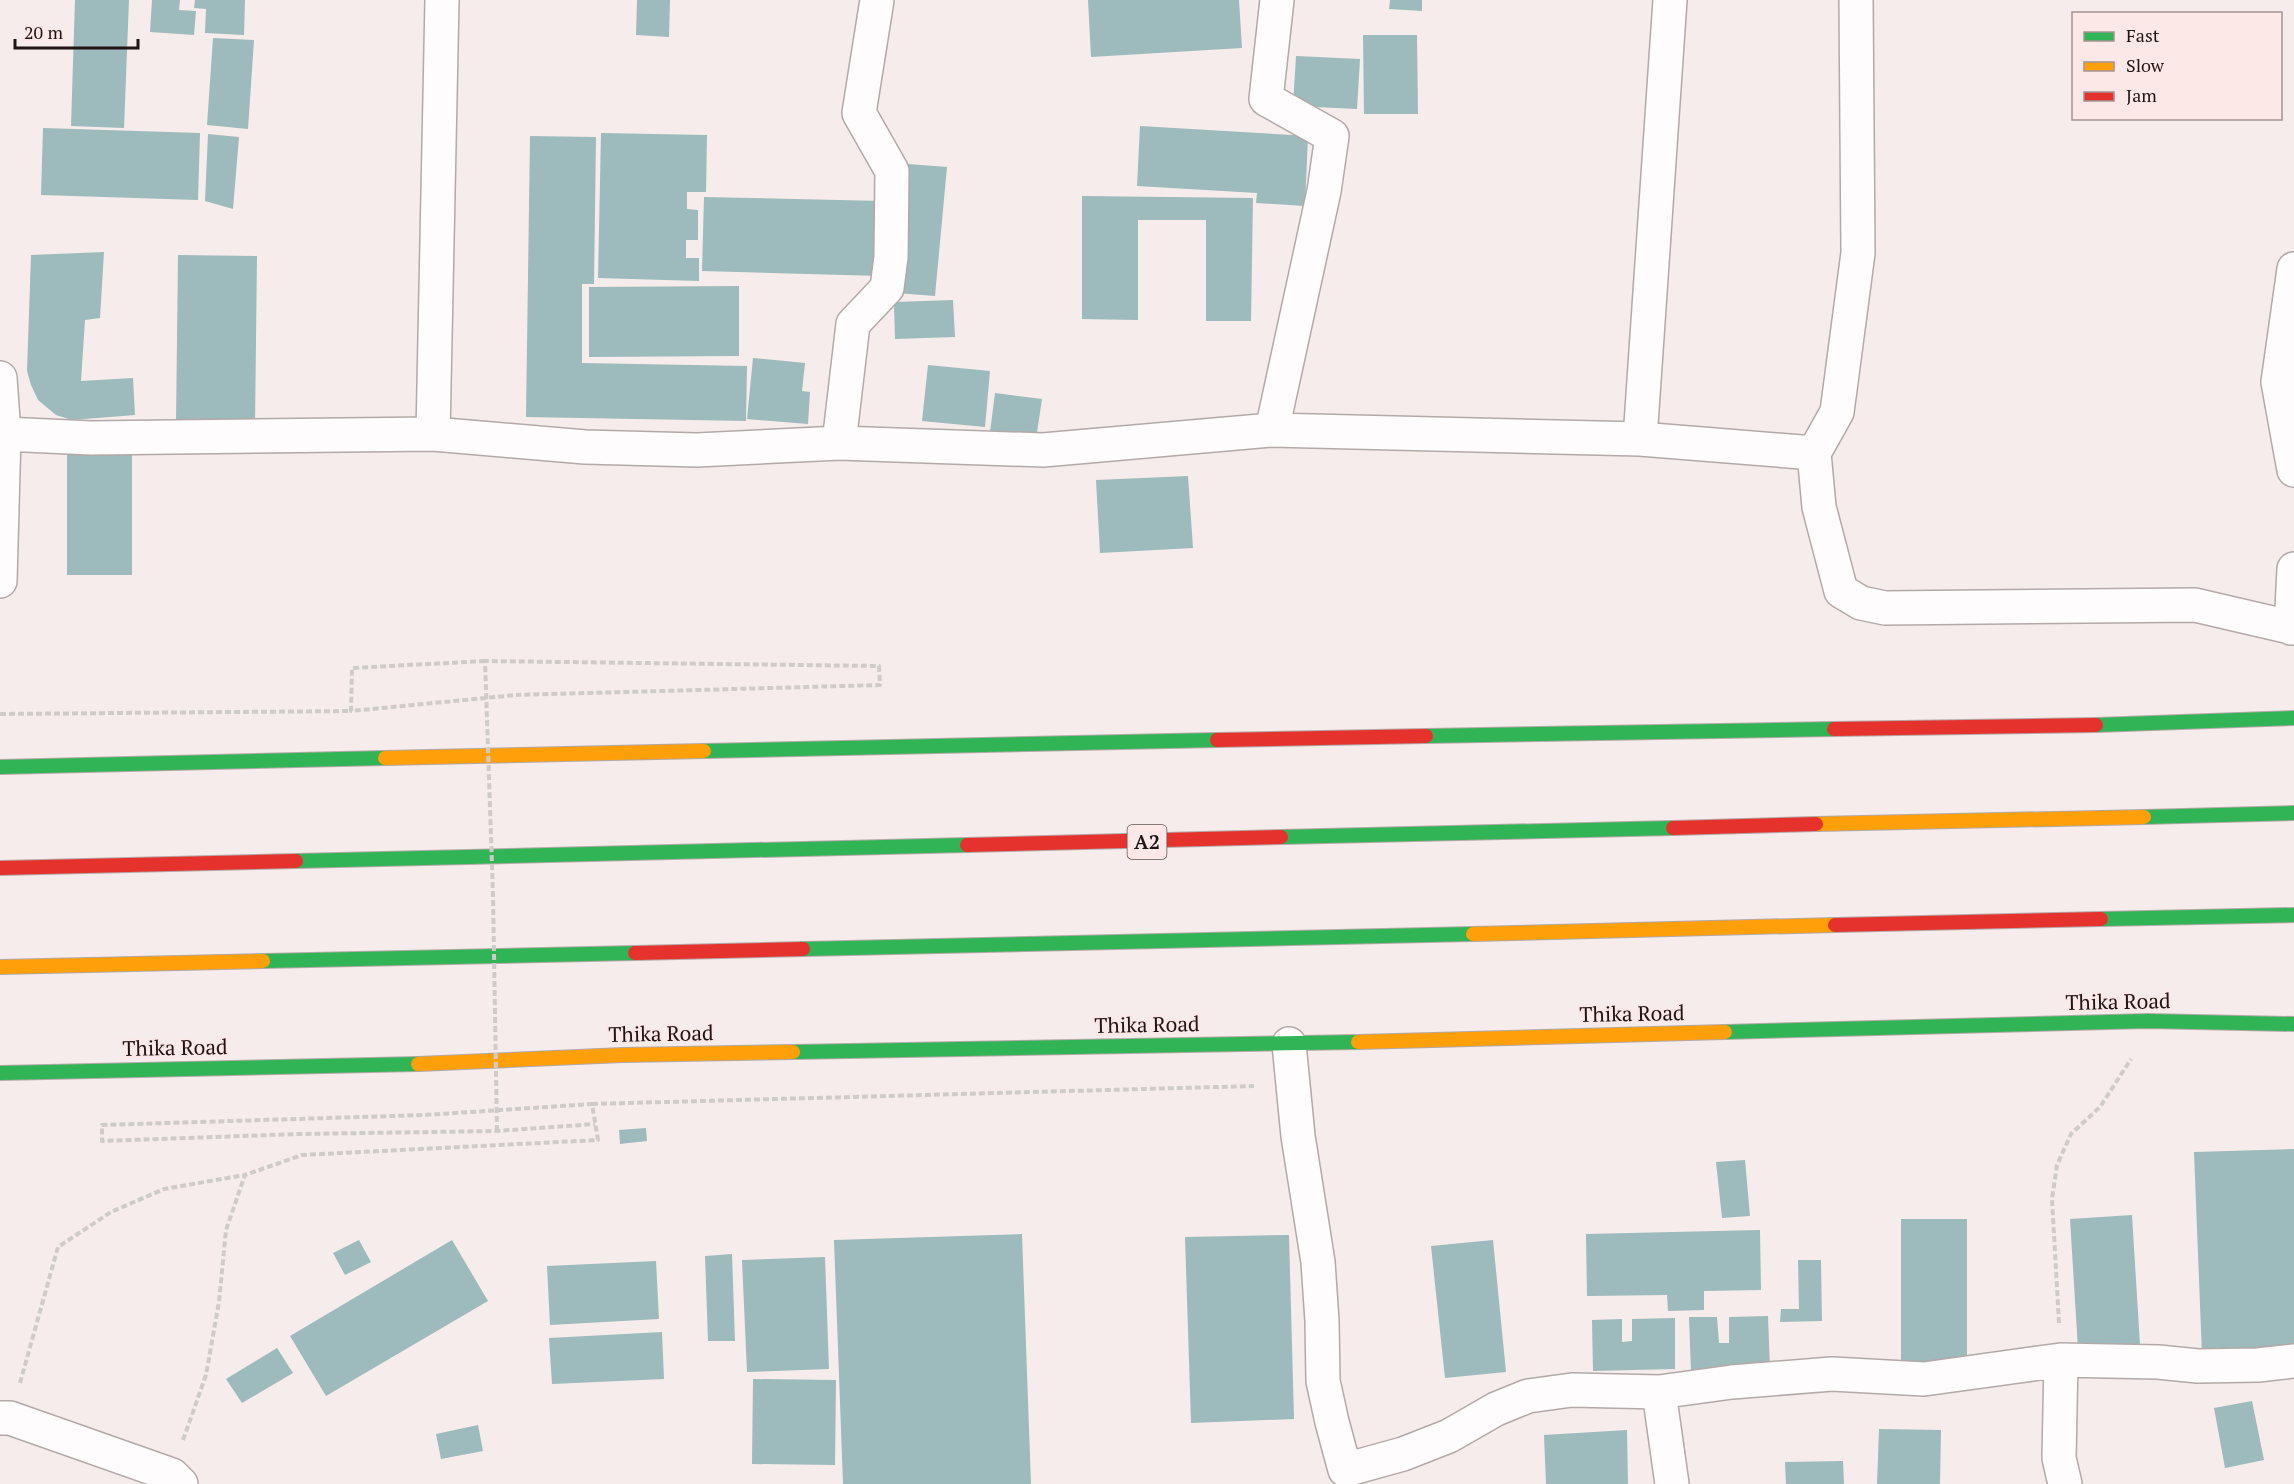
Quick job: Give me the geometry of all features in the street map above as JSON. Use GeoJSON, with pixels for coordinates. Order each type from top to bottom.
{"type":"FeatureCollection","features":[{"type":"Feature","properties":{"kind":"main road"},"geometry":{"type":"LineString","coordinates":[[0,767],[2102,724],[2294,718]]}},
{"type":"Feature","properties":{"kind":"main road","name":"A2"},"geometry":{"type":"LineString","coordinates":[[0,868],[2294,813]]}},
{"type":"Feature","properties":{"kind":"main road"},"geometry":{"type":"LineString","coordinates":[[0,967],[2294,915]]}},
{"type":"Feature","properties":{"kind":"main road","name":"Thika Road"},"geometry":{"type":"LineString","coordinates":[[0,1073],[492,1062],[623,1055],[1289,1044],[2148,1022],[2294,1024]]}},
{"type":"Feature","properties":{"kind":"street"},"geometry":{"type":"LineString","coordinates":[[433,434],[442,0]]}},
{"type":"Feature","properties":{"kind":"street"},"geometry":{"type":"LineString","coordinates":[[839,443],[853,324],[887,288],[891,257],[892,171],[859,113],[877,0]]}},
{"type":"Feature","properties":{"kind":"street"},"geometry":{"type":"LineString","coordinates":[[1272,430],[1324,191],[1332,136],[1266,99],[1276,0]]}},
{"type":"Feature","properties":{"kind":"street"},"geometry":{"type":"LineString","coordinates":[[1640,439],[1670,0]]}},
{"type":"Feature","properties":{"kind":"street"},"geometry":{"type":"LineString","coordinates":[[1856,0],[1858,253],[1837,412],[1814,453],[1819,507],[1841,591],[1861,603],[1885,608],[2195,606],[2293,628],[2294,568]]}},
{"type":"Feature","properties":{"kind":"street"},"geometry":{"type":"LineString","coordinates":[[2294,269],[2278,382],[2294,470]]}},
{"type":"Feature","properties":{"kind":"street"},"geometry":{"type":"LineString","coordinates":[[0,378],[4,434],[0,581]]}},
{"type":"Feature","properties":{"kind":"street"},"geometry":{"type":"LineString","coordinates":[[4,434],[91,438],[433,434],[585,447],[697,450],[839,443],[1043,450],[1272,430],[1640,439],[1814,453]]}},
{"type":"Feature","properties":{"kind":"street"},"geometry":{"type":"LineString","coordinates":[[1289,1044],[1298,1136],[1318,1262],[1323,1381],[1348,1477],[1449,1436],[1496,1408],[1528,1396],[1572,1390],[1659,1392],[1732,1382],[1832,1374],[1924,1379],[2061,1360],[2158,1362],[2198,1366],[2258,1365],[2294,1361]]}},
{"type":"Feature","properties":{"kind":"street"},"geometry":{"type":"LineString","coordinates":[[2061,1360],[2059,1458],[2065,1484]]}},
{"type":"Feature","properties":{"kind":"street"},"geometry":{"type":"LineString","coordinates":[[1659,1392],[1671,1484]]}},
{"type":"Feature","properties":{"kind":"street"},"geometry":{"type":"LineString","coordinates":[[5,1418],[176,1480]]}},
{"type":"Feature","properties":{"kind":"path"},"geometry":{"type":"LineString","coordinates":[[485,660],[493,895],[497,1131]]}},
{"type":"Feature","properties":{"kind":"path"},"geometry":{"type":"LineString","coordinates":[[0,714],[351,711],[516,695],[880,685],[879,666],[485,660],[352,668],[351,711]]}},
{"type":"Feature","properties":{"kind":"path"},"geometry":{"type":"LineString","coordinates":[[2061,1360],[2052,1199],[2057,1165],[2071,1134],[2100,1107],[2130,1062],[2148,1022]]}},
{"type":"Feature","properties":{"kind":"path"},"geometry":{"type":"LineString","coordinates":[[595,1124],[497,1131],[299,1134],[102,1141],[102,1125],[425,1114],[592,1104],[1293,1085]]}},
{"type":"Feature","properties":{"kind":"path"},"geometry":{"type":"LineString","coordinates":[[5,1418],[58,1247],[111,1212],[164,1189],[244,1175],[302,1155],[598,1140],[592,1104]]}},
{"type":"Feature","properties":{"kind":"path"},"geometry":{"type":"LineString","coordinates":[[176,1480],[206,1375],[219,1302],[226,1230],[244,1175]]}},
{"type":"Feature","properties":{"kind":"building"},"geometry":{"type":"Polygon","coordinates":[[[75,0],[129,0],[124,128],[71,126],[75,0]]]}},
{"type":"Feature","properties":{"kind":"building"},"geometry":{"type":"Polygon","coordinates":[[[152,0],[180,0],[179,10],[196,11],[194,35],[150,32],[152,0]]]}},
{"type":"Feature","properties":{"kind":"building"},"geometry":{"type":"Polygon","coordinates":[[[195,0],[245,0],[244,35],[205,33],[206,9],[194,8],[195,0]]]}},
{"type":"Feature","properties":{"kind":"building"},"geometry":{"type":"Polygon","coordinates":[[[637,0],[670,0],[669,37],[636,35],[637,0]]]}},
{"type":"Feature","properties":{"kind":"building"},"geometry":{"type":"Polygon","coordinates":[[[1088,0],[1239,0],[1242,48],[1091,57],[1088,0]]]}},
{"type":"Feature","properties":{"kind":"building"},"geometry":{"type":"Polygon","coordinates":[[[1390,0],[1422,0],[1422,11],[1389,9],[1390,0]]]}},
{"type":"Feature","properties":{"kind":"building"},"geometry":{"type":"Polygon","coordinates":[[[1363,35],[1417,35],[1418,114],[1364,114],[1363,35]]]}},
{"type":"Feature","properties":{"kind":"building"},"geometry":{"type":"Polygon","coordinates":[[[213,38],[254,40],[248,129],[207,125],[213,38]]]}},
{"type":"Feature","properties":{"kind":"building"},"geometry":{"type":"Polygon","coordinates":[[[1296,56],[1360,59],[1357,109],[1293,106],[1296,56]]]}},
{"type":"Feature","properties":{"kind":"building"},"geometry":{"type":"Polygon","coordinates":[[[1140,126],[1308,136],[1305,206],[1256,203],[1257,193],[1137,186],[1140,126]]]}},
{"type":"Feature","properties":{"kind":"building"},"geometry":{"type":"Polygon","coordinates":[[[43,128],[200,133],[198,200],[41,195],[43,128]]]}},
{"type":"Feature","properties":{"kind":"building"},"geometry":{"type":"Polygon","coordinates":[[[601,133],[707,135],[706,192],[687,192],[687,209],[698,210],[698,240],[686,240],[686,258],[699,258],[699,281],[598,278],[601,133]]]}},
{"type":"Feature","properties":{"kind":"building"},"geometry":{"type":"Polygon","coordinates":[[[208,134],[239,137],[233,209],[205,201],[208,134]]]}},
{"type":"Feature","properties":{"kind":"building"},"geometry":{"type":"Polygon","coordinates":[[[530,136],[596,137],[594,284],[582,284],[582,363],[747,366],[746,421],[526,417],[530,136]]]}},
{"type":"Feature","properties":{"kind":"building"},"geometry":{"type":"Polygon","coordinates":[[[908,164],[947,167],[935,296],[896,293],[908,164]]]}},
{"type":"Feature","properties":{"kind":"building"},"geometry":{"type":"Polygon","coordinates":[[[1082,196],[1253,198],[1251,321],[1206,321],[1206,220],[1138,220],[1138,320],[1082,319],[1082,196]]]}},
{"type":"Feature","properties":{"kind":"building"},"geometry":{"type":"Polygon","coordinates":[[[704,197],[882,201],[881,276],[702,271],[704,197]]]}},
{"type":"Feature","properties":{"kind":"building"},"geometry":{"type":"Polygon","coordinates":[[[104,252],[100,318],[85,320],[81,381],[133,378],[135,415],[72,420],[56,415],[38,400],[27,371],[31,255],[104,252]]]}},
{"type":"Feature","properties":{"kind":"building"},"geometry":{"type":"Polygon","coordinates":[[[178,255],[257,256],[255,424],[176,423],[178,255]]]}},
{"type":"Feature","properties":{"kind":"building"},"geometry":{"type":"Polygon","coordinates":[[[739,286],[739,356],[589,357],[589,287],[739,286]]]}},
{"type":"Feature","properties":{"kind":"building"},"geometry":{"type":"Polygon","coordinates":[[[953,300],[955,337],[895,339],[894,302],[953,300]]]}},
{"type":"Feature","properties":{"kind":"building"},"geometry":{"type":"Polygon","coordinates":[[[753,358],[805,363],[802,391],[810,392],[808,424],[747,419],[753,358]]]}},
{"type":"Feature","properties":{"kind":"building"},"geometry":{"type":"Polygon","coordinates":[[[928,365],[990,371],[985,427],[922,421],[928,365]]]}},
{"type":"Feature","properties":{"kind":"building"},"geometry":{"type":"Polygon","coordinates":[[[995,393],[1042,399],[1036,439],[990,432],[995,393]]]}},
{"type":"Feature","properties":{"kind":"building"},"geometry":{"type":"Polygon","coordinates":[[[67,455],[132,455],[132,575],[67,575],[67,455]]]}},
{"type":"Feature","properties":{"kind":"building"},"geometry":{"type":"Polygon","coordinates":[[[1188,476],[1193,548],[1100,553],[1096,480],[1188,476]]]}},
{"type":"Feature","properties":{"kind":"building"},"geometry":{"type":"Polygon","coordinates":[[[646,1128],[647,1141],[620,1144],[619,1130],[646,1128]]]}},
{"type":"Feature","properties":{"kind":"building"},"geometry":{"type":"Polygon","coordinates":[[[2294,1149],[2294,1353],[2202,1356],[2194,1152],[2294,1149]]]}},
{"type":"Feature","properties":{"kind":"building"},"geometry":{"type":"Polygon","coordinates":[[[1745,1160],[1750,1216],[1722,1218],[1716,1162],[1745,1160]]]}},
{"type":"Feature","properties":{"kind":"building"},"geometry":{"type":"Polygon","coordinates":[[[2132,1215],[2140,1345],[2078,1349],[2070,1219],[2132,1215]]]}},
{"type":"Feature","properties":{"kind":"building"},"geometry":{"type":"Polygon","coordinates":[[[1901,1219],[1967,1219],[1967,1363],[1901,1363],[1901,1219]]]}},
{"type":"Feature","properties":{"kind":"building"},"geometry":{"type":"Polygon","coordinates":[[[1760,1230],[1761,1290],[1704,1291],[1704,1310],[1668,1311],[1667,1295],[1587,1296],[1586,1234],[1760,1230]]]}},
{"type":"Feature","properties":{"kind":"building"},"geometry":{"type":"Polygon","coordinates":[[[1022,1234],[1031,1484],[843,1484],[834,1240],[1022,1234]]]}},
{"type":"Feature","properties":{"kind":"building"},"geometry":{"type":"Polygon","coordinates":[[[1289,1235],[1294,1419],[1191,1423],[1185,1237],[1289,1235]]]}},
{"type":"Feature","properties":{"kind":"building"},"geometry":{"type":"Polygon","coordinates":[[[359,1240],[371,1262],[345,1275],[333,1253],[359,1240]]]}},
{"type":"Feature","properties":{"kind":"building"},"geometry":{"type":"Polygon","coordinates":[[[452,1240],[488,1301],[326,1396],[290,1336],[452,1240]]]}},
{"type":"Feature","properties":{"kind":"building"},"geometry":{"type":"Polygon","coordinates":[[[1493,1240],[1506,1372],[1445,1378],[1431,1246],[1493,1240]]]}},
{"type":"Feature","properties":{"kind":"building"},"geometry":{"type":"Polygon","coordinates":[[[732,1254],[735,1341],[708,1341],[705,1256],[732,1254]]]}},
{"type":"Feature","properties":{"kind":"building"},"geometry":{"type":"Polygon","coordinates":[[[825,1257],[829,1369],[747,1372],[742,1260],[825,1257]]]}},
{"type":"Feature","properties":{"kind":"building"},"geometry":{"type":"Polygon","coordinates":[[[1798,1260],[1821,1260],[1822,1321],[1780,1322],[1781,1309],[1799,1309],[1798,1260]]]}},
{"type":"Feature","properties":{"kind":"building"},"geometry":{"type":"Polygon","coordinates":[[[656,1261],[659,1319],[550,1325],[547,1266],[656,1261]]]}},
{"type":"Feature","properties":{"kind":"building"},"geometry":{"type":"Polygon","coordinates":[[[1768,1316],[1770,1369],[1691,1371],[1689,1317],[1717,1317],[1719,1343],[1729,1343],[1729,1317],[1768,1316]]]}},
{"type":"Feature","properties":{"kind":"building"},"geometry":{"type":"Polygon","coordinates":[[[1675,1318],[1675,1369],[1593,1371],[1592,1320],[1622,1319],[1622,1342],[1632,1341],[1632,1319],[1675,1318]]]}},
{"type":"Feature","properties":{"kind":"building"},"geometry":{"type":"Polygon","coordinates":[[[662,1332],[664,1379],[552,1384],[549,1338],[662,1332]]]}},
{"type":"Feature","properties":{"kind":"building"},"geometry":{"type":"Polygon","coordinates":[[[277,1348],[293,1373],[242,1403],[226,1379],[277,1348]]]}},
{"type":"Feature","properties":{"kind":"building"},"geometry":{"type":"Polygon","coordinates":[[[753,1379],[836,1380],[835,1465],[752,1464],[753,1379]]]}},
{"type":"Feature","properties":{"kind":"building"},"geometry":{"type":"Polygon","coordinates":[[[2252,1401],[2264,1460],[2225,1468],[2214,1408],[2252,1401]]]}},
{"type":"Feature","properties":{"kind":"building"},"geometry":{"type":"Polygon","coordinates":[[[478,1425],[483,1451],[441,1459],[436,1434],[478,1425]]]}},
{"type":"Feature","properties":{"kind":"building"},"geometry":{"type":"Polygon","coordinates":[[[1879,1429],[1941,1430],[1940,1484],[1877,1484],[1879,1429]]]}},
{"type":"Feature","properties":{"kind":"building"},"geometry":{"type":"Polygon","coordinates":[[[1627,1430],[1628,1484],[1546,1484],[1544,1435],[1627,1430]]]}},
{"type":"Feature","properties":{"kind":"building"},"geometry":{"type":"Polygon","coordinates":[[[1843,1461],[1844,1484],[1786,1484],[1785,1462],[1843,1461]]]}},
{"type":"Feature","properties":{"kind":"traffic: fast"},"geometry":{"type":"LineString","coordinates":[[2096,725],[2294,718]]}},
{"type":"Feature","properties":{"kind":"traffic: fast"},"geometry":{"type":"LineString","coordinates":[[1426,736],[1834,729]]}},
{"type":"Feature","properties":{"kind":"traffic: fast"},"geometry":{"type":"LineString","coordinates":[[704,751],[1217,740]]}},
{"type":"Feature","properties":{"kind":"traffic: fast"},"geometry":{"type":"LineString","coordinates":[[0,767],[385,758]]}},
{"type":"Feature","properties":{"kind":"traffic: fast"},"geometry":{"type":"LineString","coordinates":[[2144,817],[2294,813]]}},
{"type":"Feature","properties":{"kind":"traffic: fast"},"geometry":{"type":"LineString","coordinates":[[1281,837],[1673,828]]}},
{"type":"Feature","properties":{"kind":"traffic: fast"},"geometry":{"type":"LineString","coordinates":[[296,861],[967,845]]}},
{"type":"Feature","properties":{"kind":"traffic: fast"},"geometry":{"type":"LineString","coordinates":[[2101,919],[2294,915]]}},
{"type":"Feature","properties":{"kind":"traffic: fast"},"geometry":{"type":"LineString","coordinates":[[803,949],[1473,934]]}},
{"type":"Feature","properties":{"kind":"traffic: fast"},"geometry":{"type":"LineString","coordinates":[[263,961],[635,953]]}},
{"type":"Feature","properties":{"kind":"traffic: fast"},"geometry":{"type":"LineString","coordinates":[[1725,1032],[2148,1021],[2294,1024]]}},
{"type":"Feature","properties":{"kind":"traffic: fast"},"geometry":{"type":"LineString","coordinates":[[793,1052],[1358,1042]]}},
{"type":"Feature","properties":{"kind":"traffic: fast"},"geometry":{"type":"LineString","coordinates":[[0,1073],[418,1064]]}},
{"type":"Feature","properties":{"kind":"traffic: slow"},"geometry":{"type":"LineString","coordinates":[[385,758],[704,751]]}},
{"type":"Feature","properties":{"kind":"traffic: slow"},"geometry":{"type":"LineString","coordinates":[[1816,824],[2144,817]]}},
{"type":"Feature","properties":{"kind":"traffic: slow"},"geometry":{"type":"LineString","coordinates":[[1473,934],[1835,925]]}},
{"type":"Feature","properties":{"kind":"traffic: slow"},"geometry":{"type":"LineString","coordinates":[[0,967],[263,961]]}},
{"type":"Feature","properties":{"kind":"traffic: slow"},"geometry":{"type":"LineString","coordinates":[[1358,1042],[1725,1032]]}},
{"type":"Feature","properties":{"kind":"traffic: slow"},"geometry":{"type":"LineString","coordinates":[[418,1064],[623,1055],[793,1052]]}},
{"type":"Feature","properties":{"kind":"traffic: jam"},"geometry":{"type":"LineString","coordinates":[[1834,729],[2096,725]]}},
{"type":"Feature","properties":{"kind":"traffic: jam"},"geometry":{"type":"LineString","coordinates":[[1217,740],[1426,736]]}},
{"type":"Feature","properties":{"kind":"traffic: jam"},"geometry":{"type":"LineString","coordinates":[[1673,828],[1816,824]]}},
{"type":"Feature","properties":{"kind":"traffic: jam"},"geometry":{"type":"LineString","coordinates":[[967,845],[1281,837]]}},
{"type":"Feature","properties":{"kind":"traffic: jam"},"geometry":{"type":"LineString","coordinates":[[0,868],[296,861]]}},
{"type":"Feature","properties":{"kind":"traffic: jam"},"geometry":{"type":"LineString","coordinates":[[1835,925],[2101,919]]}},
{"type":"Feature","properties":{"kind":"traffic: jam"},"geometry":{"type":"LineString","coordinates":[[635,953],[803,949]]}}]}
